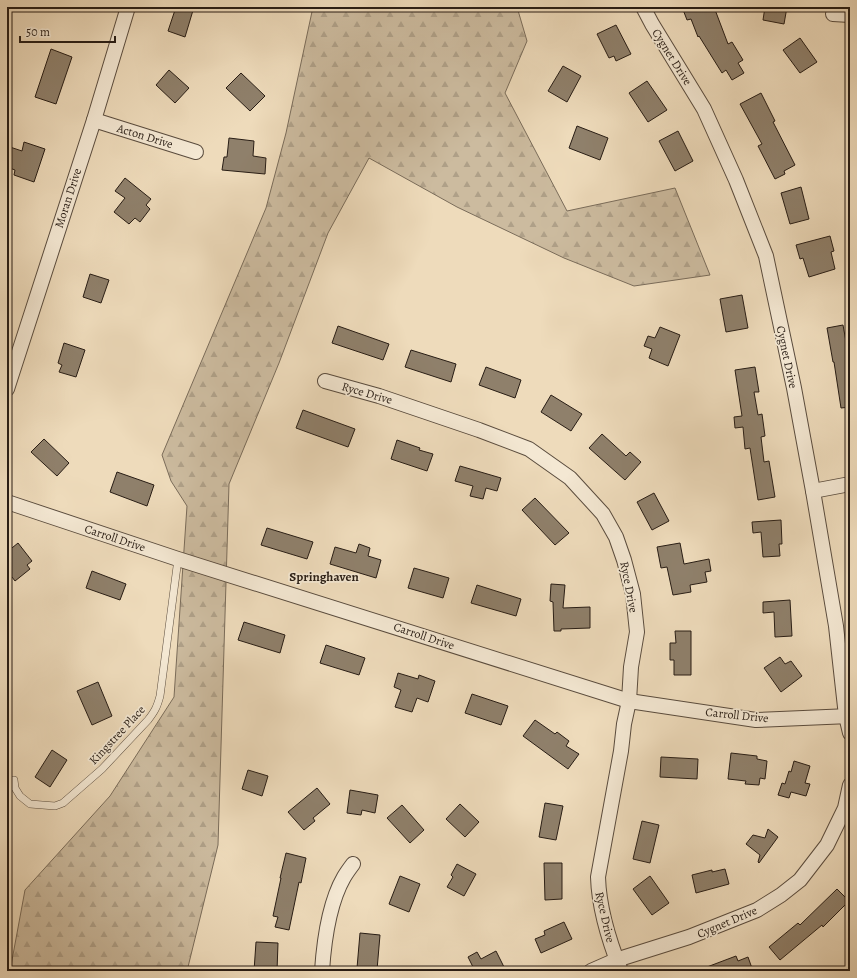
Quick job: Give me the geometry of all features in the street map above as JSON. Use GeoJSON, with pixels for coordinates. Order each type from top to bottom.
{"type":"FeatureCollection","features":[{"type":"Feature","properties":{"kind":"street","name":"Moran Drive"},"geometry":{"type":"LineString","coordinates":[[7,389],[94,120],[128,7]]}},
{"type":"Feature","properties":{"kind":"street","name":"Cygnet Drive"},"geometry":{"type":"LineString","coordinates":[[643,7],[704,109],[736,180],[766,256],[794,388],[813,491],[836,626],[850,733]]}},
{"type":"Feature","properties":{"kind":"street"},"geometry":{"type":"LineString","coordinates":[[833,14],[850,15]]}},
{"type":"Feature","properties":{"kind":"street","name":"Acton Drive"},"geometry":{"type":"LineString","coordinates":[[94,120],[196,152]]}},
{"type":"Feature","properties":{"kind":"street","name":"Ryce Drive"},"geometry":{"type":"LineString","coordinates":[[325,381],[378,396],[479,430],[529,449],[570,478],[603,514],[616,537],[633,594],[637,632],[631,667],[629,701],[598,877],[598,892],[601,907],[619,965]]}},
{"type":"Feature","properties":{"kind":"street"},"geometry":{"type":"LineString","coordinates":[[813,491],[850,484]]}},
{"type":"Feature","properties":{"kind":"street","name":"Carroll Drive"},"geometry":{"type":"LineString","coordinates":[[7,502],[178,559],[629,701],[756,720],[848,716]]}},
{"type":"Feature","properties":{"kind":"street","name":"Cygnet Drive"},"geometry":{"type":"LineString","coordinates":[[591,971],[619,965],[757,910],[781,895],[800,880],[827,845],[845,808],[850,785]]}},
{"type":"Feature","properties":{"kind":"street"},"geometry":{"type":"LineString","coordinates":[[322,971],[323,949],[333,904],[344,878],[353,864]]}},
{"type":"Feature","properties":{"kind":"lane","name":"Kingstree Place"},"geometry":{"type":"LineString","coordinates":[[14,780],[15,788],[20,796],[30,804],[55,806],[63,803],[102,769],[154,713],[160,696],[178,559]]}},
{"type":"Feature","properties":{"kind":"green space"},"geometry":{"type":"Polygon","coordinates":[[[313,7],[517,7],[527,41],[505,93],[567,211],[675,188],[710,275],[634,286],[564,258],[457,207],[369,158],[328,233],[279,363],[229,484],[218,845],[187,971],[10,971],[25,890],[110,796],[174,697],[187,506],[171,481],[162,455],[266,208],[286,133],[313,7]]]}},
{"type":"Feature","properties":{"kind":"building"},"geometry":{"type":"Polygon","coordinates":[[[176,7],[194,7],[185,37],[168,31],[176,7]]]}},
{"type":"Feature","properties":{"kind":"building"},"geometry":{"type":"Polygon","coordinates":[[[682,7],[714,7],[728,44],[732,42],[743,60],[738,63],[744,73],[732,80],[726,70],[722,73],[699,36],[698,37],[691,19],[687,20],[682,7]]]}},
{"type":"Feature","properties":{"kind":"building"},"geometry":{"type":"Polygon","coordinates":[[[765,7],[787,7],[784,24],[763,20],[765,7]]]}},
{"type":"Feature","properties":{"kind":"building"},"geometry":{"type":"Polygon","coordinates":[[[616,25],[631,54],[616,61],[614,56],[609,58],[597,34],[616,25]]]}},
{"type":"Feature","properties":{"kind":"building"},"geometry":{"type":"Polygon","coordinates":[[[800,38],[817,62],[800,73],[783,50],[800,38]]]}},
{"type":"Feature","properties":{"kind":"building"},"geometry":{"type":"Polygon","coordinates":[[[51,49],[72,57],[56,104],[35,97],[51,49]]]}},
{"type":"Feature","properties":{"kind":"building"},"geometry":{"type":"Polygon","coordinates":[[[563,66],[581,76],[567,102],[548,91],[563,66]]]}},
{"type":"Feature","properties":{"kind":"building"},"geometry":{"type":"Polygon","coordinates":[[[169,70],[189,88],[175,103],[156,85],[169,70]]]}},
{"type":"Feature","properties":{"kind":"building"},"geometry":{"type":"Polygon","coordinates":[[[241,73],[265,96],[250,111],[226,88],[241,73]]]}},
{"type":"Feature","properties":{"kind":"building"},"geometry":{"type":"Polygon","coordinates":[[[647,81],[667,110],[648,122],[629,93],[647,81]]]}},
{"type":"Feature","properties":{"kind":"building"},"geometry":{"type":"Polygon","coordinates":[[[761,93],[775,121],[773,122],[795,165],[784,171],[785,174],[775,179],[758,146],[762,144],[740,104],[761,93]]]}},
{"type":"Feature","properties":{"kind":"building"},"geometry":{"type":"Polygon","coordinates":[[[577,126],[608,138],[600,160],[569,148],[577,126]]]}},
{"type":"Feature","properties":{"kind":"building"},"geometry":{"type":"Polygon","coordinates":[[[678,131],[693,161],[675,171],[659,141],[678,131]]]}},
{"type":"Feature","properties":{"kind":"building"},"geometry":{"type":"Polygon","coordinates":[[[229,138],[254,141],[253,156],[266,158],[265,174],[222,170],[224,157],[227,157],[229,138]]]}},
{"type":"Feature","properties":{"kind":"building"},"geometry":{"type":"Polygon","coordinates":[[[24,142],[45,149],[34,182],[14,175],[15,170],[7,167],[7,146],[22,151],[24,142]]]}},
{"type":"Feature","properties":{"kind":"building"},"geometry":{"type":"Polygon","coordinates":[[[125,178],[151,199],[146,205],[150,209],[140,222],[135,218],[129,224],[114,212],[125,198],[115,191],[125,178]]]}},
{"type":"Feature","properties":{"kind":"building"},"geometry":{"type":"Polygon","coordinates":[[[801,187],[809,219],[790,224],[781,193],[801,187]]]}},
{"type":"Feature","properties":{"kind":"building"},"geometry":{"type":"Polygon","coordinates":[[[830,236],[834,251],[831,252],[835,269],[809,277],[803,258],[800,259],[796,245],[830,236]]]}},
{"type":"Feature","properties":{"kind":"building"},"geometry":{"type":"Polygon","coordinates":[[[90,274],[109,280],[101,303],[83,297],[90,274]]]}},
{"type":"Feature","properties":{"kind":"building"},"geometry":{"type":"Polygon","coordinates":[[[742,295],[748,328],[726,332],[720,299],[742,295]]]}},
{"type":"Feature","properties":{"kind":"building"},"geometry":{"type":"Polygon","coordinates":[[[843,325],[850,364],[850,407],[841,408],[827,328],[843,325]]]}},
{"type":"Feature","properties":{"kind":"building"},"geometry":{"type":"Polygon","coordinates":[[[338,326],[389,344],[383,360],[332,343],[338,326]]]}},
{"type":"Feature","properties":{"kind":"building"},"geometry":{"type":"Polygon","coordinates":[[[660,327],[680,335],[668,366],[649,358],[652,349],[644,346],[648,336],[655,338],[660,327]]]}},
{"type":"Feature","properties":{"kind":"building"},"geometry":{"type":"Polygon","coordinates":[[[64,343],[85,350],[76,377],[59,372],[62,365],[58,363],[64,343]]]}},
{"type":"Feature","properties":{"kind":"building"},"geometry":{"type":"Polygon","coordinates":[[[411,350],[456,364],[451,382],[405,367],[411,350]]]}},
{"type":"Feature","properties":{"kind":"building"},"geometry":{"type":"Polygon","coordinates":[[[486,367],[521,380],[515,398],[479,385],[486,367]]]}},
{"type":"Feature","properties":{"kind":"building"},"geometry":{"type":"Polygon","coordinates":[[[755,367],[759,392],[754,392],[758,415],[762,414],[765,436],[761,437],[764,462],[769,461],[775,497],[758,500],[750,448],[745,449],[743,427],[735,428],[734,417],[742,416],[735,370],[755,367]]]}},
{"type":"Feature","properties":{"kind":"building"},"geometry":{"type":"Polygon","coordinates":[[[551,395],[582,414],[571,431],[541,412],[551,395]]]}},
{"type":"Feature","properties":{"kind":"building"},"geometry":{"type":"Polygon","coordinates":[[[303,410],[355,429],[348,447],[296,428],[303,410]]]}},
{"type":"Feature","properties":{"kind":"building"},"geometry":{"type":"Polygon","coordinates":[[[602,434],[626,456],[630,452],[641,462],[625,480],[589,448],[602,434]]]}},
{"type":"Feature","properties":{"kind":"building"},"geometry":{"type":"Polygon","coordinates":[[[44,439],[69,463],[57,476],[31,452],[44,439]]]}},
{"type":"Feature","properties":{"kind":"building"},"geometry":{"type":"Polygon","coordinates":[[[397,440],[420,448],[419,450],[433,454],[427,471],[391,459],[397,440]]]}},
{"type":"Feature","properties":{"kind":"building"},"geometry":{"type":"Polygon","coordinates":[[[460,466],[501,478],[497,491],[486,488],[483,499],[470,496],[473,486],[455,481],[460,466]]]}},
{"type":"Feature","properties":{"kind":"building"},"geometry":{"type":"Polygon","coordinates":[[[117,472],[154,485],[147,506],[110,492],[117,472]]]}},
{"type":"Feature","properties":{"kind":"building"},"geometry":{"type":"Polygon","coordinates":[[[654,493],[669,521],[652,530],[637,502],[654,493]]]}},
{"type":"Feature","properties":{"kind":"building"},"geometry":{"type":"Polygon","coordinates":[[[535,498],[569,533],[555,545],[522,510],[535,498]]]}},
{"type":"Feature","properties":{"kind":"building"},"geometry":{"type":"Polygon","coordinates":[[[781,520],[782,544],[779,544],[780,556],[763,557],[761,532],[753,533],[752,522],[781,520]]]}},
{"type":"Feature","properties":{"kind":"building"},"geometry":{"type":"Polygon","coordinates":[[[267,528],[313,542],[307,559],[261,545],[267,528]]]}},
{"type":"Feature","properties":{"kind":"building"},"geometry":{"type":"Polygon","coordinates":[[[18,543],[32,561],[27,565],[30,569],[15,581],[12,577],[7,582],[7,552],[18,543]]]}},
{"type":"Feature","properties":{"kind":"building"},"geometry":{"type":"Polygon","coordinates":[[[680,543],[684,564],[709,559],[711,571],[705,572],[707,582],[690,585],[691,592],[673,595],[667,567],[661,568],[657,547],[680,543]]]}},
{"type":"Feature","properties":{"kind":"building"},"geometry":{"type":"Polygon","coordinates":[[[359,544],[370,548],[368,556],[381,560],[376,578],[330,564],[335,547],[356,553],[359,544]]]}},
{"type":"Feature","properties":{"kind":"building"},"geometry":{"type":"Polygon","coordinates":[[[414,568],[449,578],[443,598],[408,588],[414,568]]]}},
{"type":"Feature","properties":{"kind":"building"},"geometry":{"type":"Polygon","coordinates":[[[92,571],[126,584],[120,600],[86,588],[92,571]]]}},
{"type":"Feature","properties":{"kind":"building"},"geometry":{"type":"Polygon","coordinates":[[[551,584],[565,585],[563,608],[590,607],[590,628],[561,629],[561,631],[554,631],[553,602],[550,601],[551,584]]]}},
{"type":"Feature","properties":{"kind":"building"},"geometry":{"type":"Polygon","coordinates":[[[477,585],[521,599],[516,616],[471,603],[477,585]]]}},
{"type":"Feature","properties":{"kind":"building"},"geometry":{"type":"Polygon","coordinates":[[[790,600],[792,636],[775,637],[774,612],[763,613],[763,602],[790,600]]]}},
{"type":"Feature","properties":{"kind":"building"},"geometry":{"type":"Polygon","coordinates":[[[244,622],[285,635],[280,653],[238,640],[244,622]]]}},
{"type":"Feature","properties":{"kind":"building"},"geometry":{"type":"Polygon","coordinates":[[[675,631],[691,631],[691,675],[674,675],[674,660],[670,660],[670,643],[676,643],[675,631]]]}},
{"type":"Feature","properties":{"kind":"building"},"geometry":{"type":"Polygon","coordinates":[[[326,645],[365,658],[359,675],[320,663],[326,645]]]}},
{"type":"Feature","properties":{"kind":"building"},"geometry":{"type":"Polygon","coordinates":[[[780,657],[785,664],[791,661],[802,676],[781,692],[764,668],[780,657]]]}},
{"type":"Feature","properties":{"kind":"building"},"geometry":{"type":"Polygon","coordinates":[[[398,673],[418,679],[419,675],[435,681],[428,702],[417,698],[412,712],[395,707],[401,690],[394,687],[398,673]]]}},
{"type":"Feature","properties":{"kind":"building"},"geometry":{"type":"Polygon","coordinates":[[[98,682],[112,716],[92,725],[77,691],[98,682]]]}},
{"type":"Feature","properties":{"kind":"building"},"geometry":{"type":"Polygon","coordinates":[[[472,694],[508,706],[501,725],[465,713],[472,694]]]}},
{"type":"Feature","properties":{"kind":"building"},"geometry":{"type":"Polygon","coordinates":[[[535,720],[555,734],[557,732],[569,741],[566,746],[579,754],[568,769],[523,736],[535,720]]]}},
{"type":"Feature","properties":{"kind":"building"},"geometry":{"type":"Polygon","coordinates":[[[52,750],[67,760],[50,787],[35,777],[52,750]]]}},
{"type":"Feature","properties":{"kind":"building"},"geometry":{"type":"Polygon","coordinates":[[[731,753],[757,756],[757,759],[767,761],[765,779],[760,778],[759,785],[745,784],[746,781],[728,779],[731,753]]]}},
{"type":"Feature","properties":{"kind":"building"},"geometry":{"type":"Polygon","coordinates":[[[661,757],[698,759],[697,779],[660,777],[661,757]]]}},
{"type":"Feature","properties":{"kind":"building"},"geometry":{"type":"Polygon","coordinates":[[[794,761],[810,766],[805,783],[810,784],[806,796],[791,792],[789,798],[778,795],[782,783],[785,784],[789,771],[791,772],[794,761]]]}},
{"type":"Feature","properties":{"kind":"building"},"geometry":{"type":"Polygon","coordinates":[[[248,770],[268,776],[262,796],[242,789],[248,770]]]}},
{"type":"Feature","properties":{"kind":"building"},"geometry":{"type":"Polygon","coordinates":[[[317,788],[330,804],[313,818],[315,821],[304,830],[288,812],[317,788]]]}},
{"type":"Feature","properties":{"kind":"building"},"geometry":{"type":"Polygon","coordinates":[[[350,790],[378,795],[375,813],[362,810],[361,815],[347,813],[350,790]]]}},
{"type":"Feature","properties":{"kind":"building"},"geometry":{"type":"Polygon","coordinates":[[[545,803],[563,806],[556,840],[539,837],[545,803]]]}},
{"type":"Feature","properties":{"kind":"building"},"geometry":{"type":"Polygon","coordinates":[[[460,804],[479,822],[465,837],[446,819],[460,804]]]}},
{"type":"Feature","properties":{"kind":"building"},"geometry":{"type":"Polygon","coordinates":[[[402,805],[424,830],[410,843],[387,818],[402,805]]]}},
{"type":"Feature","properties":{"kind":"building"},"geometry":{"type":"Polygon","coordinates":[[[642,821],[659,825],[650,863],[633,859],[642,821]]]}},
{"type":"Feature","properties":{"kind":"building"},"geometry":{"type":"Polygon","coordinates":[[[768,829],[778,837],[759,863],[760,855],[746,844],[753,835],[765,838],[768,829]]]}},
{"type":"Feature","properties":{"kind":"building"},"geometry":{"type":"Polygon","coordinates":[[[286,853],[306,858],[301,883],[299,882],[289,930],[275,927],[278,917],[273,916],[286,853]]]}},
{"type":"Feature","properties":{"kind":"building"},"geometry":{"type":"Polygon","coordinates":[[[544,863],[562,863],[562,899],[545,900],[544,863]]]}},
{"type":"Feature","properties":{"kind":"building"},"geometry":{"type":"Polygon","coordinates":[[[457,864],[476,874],[464,896],[447,887],[453,877],[451,875],[457,864]]]}},
{"type":"Feature","properties":{"kind":"building"},"geometry":{"type":"Polygon","coordinates":[[[725,869],[729,884],[696,893],[692,875],[712,870],[712,872],[725,869]]]}},
{"type":"Feature","properties":{"kind":"building"},"geometry":{"type":"Polygon","coordinates":[[[400,876],[420,884],[409,912],[389,904],[400,876]]]}},
{"type":"Feature","properties":{"kind":"building"},"geometry":{"type":"Polygon","coordinates":[[[650,876],[669,903],[652,915],[633,889],[650,876]]]}},
{"type":"Feature","properties":{"kind":"building"},"geometry":{"type":"Polygon","coordinates":[[[837,889],[849,901],[823,927],[822,925],[780,960],[769,947],[798,923],[800,925],[837,889]]]}},
{"type":"Feature","properties":{"kind":"building"},"geometry":{"type":"Polygon","coordinates":[[[564,922],[572,939],[541,953],[535,939],[545,935],[544,931],[564,922]]]}},
{"type":"Feature","properties":{"kind":"building"},"geometry":{"type":"Polygon","coordinates":[[[360,933],[380,935],[377,970],[357,968],[360,933]]]}},
{"type":"Feature","properties":{"kind":"building"},"geometry":{"type":"Polygon","coordinates":[[[256,942],[278,943],[277,971],[254,971],[256,942]]]}},
{"type":"Feature","properties":{"kind":"building"},"geometry":{"type":"Polygon","coordinates":[[[496,951],[504,967],[496,971],[475,971],[468,957],[477,952],[481,959],[496,951]]]}},
{"type":"Feature","properties":{"kind":"building"},"geometry":{"type":"Polygon","coordinates":[[[736,956],[738,961],[748,957],[753,971],[699,971],[699,970],[736,956]]]}},
{"type":"Feature","properties":{"kind":"district","name":"Springhaven"},"geometry":{"type":"Point","coordinates":[324,576]}}]}
